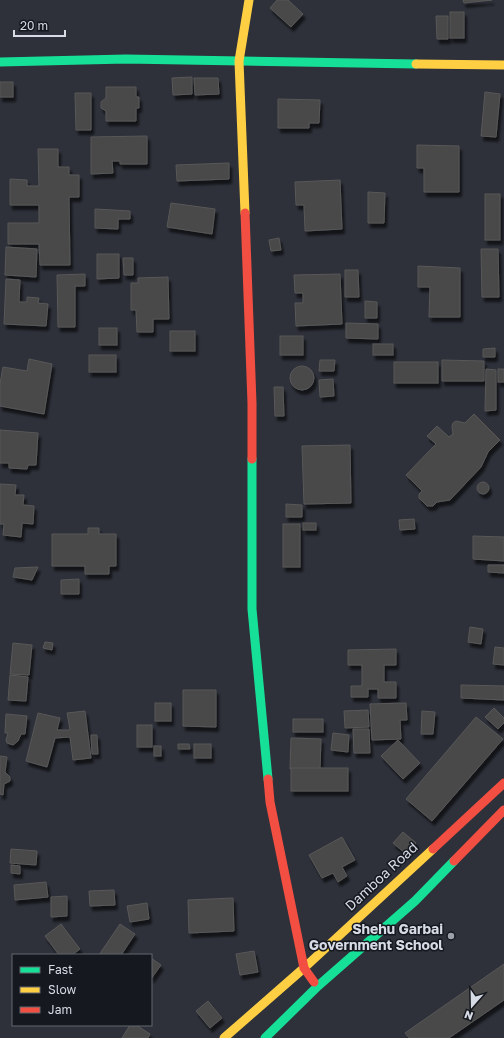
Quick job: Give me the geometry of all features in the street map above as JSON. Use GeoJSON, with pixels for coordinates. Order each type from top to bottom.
{"type":"FeatureCollection","features":[{"type":"Feature","properties":{"kind":"street"},"geometry":{"type":"LineString","coordinates":[[249,0],[238,61],[252,403],[252,609],[270,802],[304,968],[318,986]]}},
{"type":"Feature","properties":{"kind":"street"},"geometry":{"type":"LineString","coordinates":[[0,62],[126,59],[504,65]]}},
{"type":"Feature","properties":{"kind":"street","name":"Damboa Road"},"geometry":{"type":"LineString","coordinates":[[224,1038],[304,968],[504,783]]}},
{"type":"Feature","properties":{"kind":"street"},"geometry":{"type":"LineString","coordinates":[[265,1038],[318,986],[415,901],[504,810]]}},
{"type":"Feature","properties":{"kind":"building"},"geometry":{"type":"Polygon","coordinates":[[[277,0],[288,0],[303,14],[291,27],[270,8],[277,0]]]}},
{"type":"Feature","properties":{"kind":"building"},"geometry":{"type":"Polygon","coordinates":[[[463,0],[492,0],[464,3],[463,0]]]}},
{"type":"Feature","properties":{"kind":"building"},"geometry":{"type":"Polygon","coordinates":[[[450,12],[464,12],[464,38],[450,38],[450,12]]]}},
{"type":"Feature","properties":{"kind":"building"},"geometry":{"type":"Polygon","coordinates":[[[436,16],[448,16],[448,39],[437,39],[436,16]]]}},
{"type":"Feature","properties":{"kind":"building"},"geometry":{"type":"Polygon","coordinates":[[[192,77],[192,94],[173,95],[172,78],[192,77]]]}},
{"type":"Feature","properties":{"kind":"building"},"geometry":{"type":"Polygon","coordinates":[[[194,78],[218,78],[219,94],[195,95],[194,78]]]}},
{"type":"Feature","properties":{"kind":"building"},"geometry":{"type":"Polygon","coordinates":[[[0,82],[13,82],[13,97],[0,97],[0,82]]]}},
{"type":"Feature","properties":{"kind":"building"},"geometry":{"type":"Polygon","coordinates":[[[106,87],[136,87],[136,97],[139,97],[139,108],[136,108],[136,121],[106,121],[106,111],[101,108],[101,102],[106,98],[106,87]]]}},
{"type":"Feature","properties":{"kind":"building"},"geometry":{"type":"Polygon","coordinates":[[[485,92],[500,94],[496,137],[481,136],[485,92]]]}},
{"type":"Feature","properties":{"kind":"building"},"geometry":{"type":"Polygon","coordinates":[[[75,93],[91,93],[91,130],[76,130],[75,93]]]}},
{"type":"Feature","properties":{"kind":"building"},"geometry":{"type":"Polygon","coordinates":[[[278,99],[320,100],[319,123],[309,123],[309,128],[278,128],[278,99]]]}},
{"type":"Feature","properties":{"kind":"building"},"geometry":{"type":"Polygon","coordinates":[[[147,136],[147,164],[120,164],[120,161],[112,161],[113,173],[91,174],[91,137],[147,136]]]}},
{"type":"Feature","properties":{"kind":"building"},"geometry":{"type":"Polygon","coordinates":[[[417,145],[459,146],[459,192],[424,192],[424,168],[417,168],[417,145]]]}},
{"type":"Feature","properties":{"kind":"building"},"geometry":{"type":"Polygon","coordinates":[[[38,149],[58,149],[58,167],[69,167],[69,175],[79,175],[79,197],[69,197],[70,265],[40,265],[39,244],[8,244],[8,223],[39,223],[39,205],[10,205],[10,179],[27,180],[27,186],[39,186],[38,149]]]}},
{"type":"Feature","properties":{"kind":"building"},"geometry":{"type":"Polygon","coordinates":[[[229,163],[229,179],[177,181],[176,165],[229,163]]]}},
{"type":"Feature","properties":{"kind":"building"},"geometry":{"type":"Polygon","coordinates":[[[340,180],[342,229],[305,231],[304,205],[296,205],[295,182],[340,180]]]}},
{"type":"Feature","properties":{"kind":"building"},"geometry":{"type":"Polygon","coordinates":[[[368,192],[385,193],[384,223],[368,223],[368,192]]]}},
{"type":"Feature","properties":{"kind":"building"},"geometry":{"type":"Polygon","coordinates":[[[485,194],[500,194],[500,240],[485,240],[485,194]]]}},
{"type":"Feature","properties":{"kind":"building"},"geometry":{"type":"Polygon","coordinates":[[[171,203],[215,209],[212,234],[167,227],[171,203]]]}},
{"type":"Feature","properties":{"kind":"building"},"geometry":{"type":"Polygon","coordinates":[[[95,209],[130,211],[130,219],[118,219],[118,229],[95,228],[95,209]]]}},
{"type":"Feature","properties":{"kind":"building"},"geometry":{"type":"Polygon","coordinates":[[[279,238],[281,250],[271,251],[269,240],[279,238]]]}},
{"type":"Feature","properties":{"kind":"building"},"geometry":{"type":"Polygon","coordinates":[[[6,247],[37,249],[36,277],[5,275],[6,247]]]}},
{"type":"Feature","properties":{"kind":"building"},"geometry":{"type":"Polygon","coordinates":[[[481,249],[498,249],[499,297],[482,297],[481,249]]]}},
{"type":"Feature","properties":{"kind":"building"},"geometry":{"type":"Polygon","coordinates":[[[97,254],[119,254],[119,278],[97,279],[97,254]]]}},
{"type":"Feature","properties":{"kind":"building"},"geometry":{"type":"Polygon","coordinates":[[[123,258],[133,258],[133,275],[124,275],[123,258]]]}},
{"type":"Feature","properties":{"kind":"building"},"geometry":{"type":"Polygon","coordinates":[[[418,266],[460,268],[460,317],[429,317],[430,287],[418,287],[418,266]]]}},
{"type":"Feature","properties":{"kind":"building"},"geometry":{"type":"Polygon","coordinates":[[[345,270],[358,270],[359,297],[345,297],[345,270]]]}},
{"type":"Feature","properties":{"kind":"building"},"geometry":{"type":"Polygon","coordinates":[[[85,274],[85,286],[75,286],[75,327],[58,327],[57,275],[85,274]]]}},
{"type":"Feature","properties":{"kind":"building"},"geometry":{"type":"Polygon","coordinates":[[[340,274],[342,324],[296,326],[295,303],[303,303],[303,293],[295,293],[294,275],[340,274]]]}},
{"type":"Feature","properties":{"kind":"building"},"geometry":{"type":"Polygon","coordinates":[[[168,277],[169,319],[153,319],[153,332],[137,332],[136,310],[131,310],[131,283],[138,283],[138,278],[168,277]]]}},
{"type":"Feature","properties":{"kind":"building"},"geometry":{"type":"Polygon","coordinates":[[[6,279],[20,280],[19,302],[27,302],[27,297],[39,298],[38,303],[48,304],[46,326],[4,324],[6,279]]]}},
{"type":"Feature","properties":{"kind":"building"},"geometry":{"type":"Polygon","coordinates":[[[365,301],[377,302],[377,318],[365,318],[365,301]]]}},
{"type":"Feature","properties":{"kind":"building"},"geometry":{"type":"Polygon","coordinates":[[[346,323],[378,324],[378,339],[346,338],[346,323]]]}},
{"type":"Feature","properties":{"kind":"building"},"geometry":{"type":"Polygon","coordinates":[[[99,328],[117,328],[117,345],[99,345],[99,328]]]}},
{"type":"Feature","properties":{"kind":"building"},"geometry":{"type":"Polygon","coordinates":[[[170,331],[195,331],[195,351],[170,351],[170,331]]]}},
{"type":"Feature","properties":{"kind":"building"},"geometry":{"type":"Polygon","coordinates":[[[280,336],[303,336],[303,355],[280,355],[280,336]]]}},
{"type":"Feature","properties":{"kind":"building"},"geometry":{"type":"Polygon","coordinates":[[[373,344],[393,344],[393,355],[373,355],[373,344]]]}},
{"type":"Feature","properties":{"kind":"building"},"geometry":{"type":"Polygon","coordinates":[[[495,348],[495,357],[483,357],[483,349],[495,348]]]}},
{"type":"Feature","properties":{"kind":"building"},"geometry":{"type":"Polygon","coordinates":[[[89,355],[116,355],[116,372],[89,372],[89,355]]]}},
{"type":"Feature","properties":{"kind":"building"},"geometry":{"type":"Polygon","coordinates":[[[29,359],[52,364],[44,414],[0,406],[0,384],[3,367],[27,371],[29,359]]]}},
{"type":"Feature","properties":{"kind":"building"},"geometry":{"type":"Polygon","coordinates":[[[320,360],[335,360],[334,371],[319,371],[320,360]]]}},
{"type":"Feature","properties":{"kind":"building"},"geometry":{"type":"Polygon","coordinates":[[[442,360],[484,361],[484,381],[442,381],[442,360]]]}},
{"type":"Feature","properties":{"kind":"building"},"geometry":{"type":"Polygon","coordinates":[[[394,362],[438,362],[438,383],[394,383],[394,362]]]}},
{"type":"Feature","properties":{"kind":"building"},"geometry":{"type":"Polygon","coordinates":[[[302,366],[310,370],[314,378],[310,386],[302,390],[294,386],[290,378],[294,370],[302,366]]]}},
{"type":"Feature","properties":{"kind":"building"},"geometry":{"type":"Polygon","coordinates":[[[486,369],[496,370],[496,410],[485,411],[486,369]]]}},
{"type":"Feature","properties":{"kind":"building"},"geometry":{"type":"Polygon","coordinates":[[[498,369],[504,369],[504,382],[498,382],[498,369]]]}},
{"type":"Feature","properties":{"kind":"building"},"geometry":{"type":"Polygon","coordinates":[[[333,379],[334,396],[320,397],[319,380],[333,379]]]}},
{"type":"Feature","properties":{"kind":"building"},"geometry":{"type":"Polygon","coordinates":[[[274,387],[283,387],[284,416],[275,416],[274,387]]]}},
{"type":"Feature","properties":{"kind":"building"},"geometry":{"type":"Polygon","coordinates":[[[474,414],[500,440],[488,452],[481,467],[450,500],[437,502],[433,506],[427,506],[419,498],[419,494],[422,491],[406,475],[436,444],[427,436],[437,426],[449,437],[453,434],[453,423],[456,421],[465,423],[474,414]]]}},
{"type":"Feature","properties":{"kind":"building"},"geometry":{"type":"Polygon","coordinates":[[[0,430],[38,433],[36,465],[28,465],[27,469],[9,468],[9,463],[0,463],[0,430]]]}},
{"type":"Feature","properties":{"kind":"building"},"geometry":{"type":"Polygon","coordinates":[[[350,445],[351,503],[304,504],[302,446],[350,445]]]}},
{"type":"Feature","properties":{"kind":"building"},"geometry":{"type":"Polygon","coordinates":[[[483,482],[487,484],[489,488],[487,492],[483,494],[479,492],[477,488],[479,484],[483,482]]]}},
{"type":"Feature","properties":{"kind":"building"},"geometry":{"type":"Polygon","coordinates":[[[0,484],[16,485],[15,495],[24,495],[23,505],[34,506],[33,524],[22,523],[21,537],[3,535],[4,524],[0,524],[0,484]]]}},
{"type":"Feature","properties":{"kind":"building"},"geometry":{"type":"Polygon","coordinates":[[[286,504],[302,505],[302,517],[286,517],[286,504]]]}},
{"type":"Feature","properties":{"kind":"building"},"geometry":{"type":"Polygon","coordinates":[[[414,519],[415,529],[400,530],[399,520],[414,519]]]}},
{"type":"Feature","properties":{"kind":"building"},"geometry":{"type":"Polygon","coordinates":[[[303,523],[316,523],[316,530],[303,530],[303,523]]]}},
{"type":"Feature","properties":{"kind":"building"},"geometry":{"type":"Polygon","coordinates":[[[283,524],[300,524],[300,567],[283,567],[283,524]]]}},
{"type":"Feature","properties":{"kind":"building"},"geometry":{"type":"Polygon","coordinates":[[[88,528],[99,528],[99,534],[116,534],[116,566],[109,566],[109,574],[85,574],[85,566],[52,566],[52,534],[88,534],[88,528]]]}},
{"type":"Feature","properties":{"kind":"building"},"geometry":{"type":"Polygon","coordinates":[[[473,536],[504,537],[504,561],[473,559],[473,536]]]}},
{"type":"Feature","properties":{"kind":"building"},"geometry":{"type":"Polygon","coordinates":[[[488,565],[504,565],[504,573],[488,572],[488,565]]]}},
{"type":"Feature","properties":{"kind":"building"},"geometry":{"type":"Polygon","coordinates":[[[38,567],[32,580],[13,577],[15,568],[38,567]]]}},
{"type":"Feature","properties":{"kind":"building"},"geometry":{"type":"Polygon","coordinates":[[[79,579],[79,594],[61,594],[61,580],[79,579]]]}},
{"type":"Feature","properties":{"kind":"building"},"geometry":{"type":"Polygon","coordinates":[[[470,627],[483,629],[481,644],[468,642],[470,627]]]}},
{"type":"Feature","properties":{"kind":"building"},"geometry":{"type":"Polygon","coordinates":[[[45,642],[53,643],[52,650],[43,648],[45,642]]]}},
{"type":"Feature","properties":{"kind":"building"},"geometry":{"type":"Polygon","coordinates":[[[13,643],[32,645],[29,675],[10,674],[13,643]]]}},
{"type":"Feature","properties":{"kind":"building"},"geometry":{"type":"Polygon","coordinates":[[[495,647],[504,648],[504,665],[493,664],[495,647]]]}},
{"type":"Feature","properties":{"kind":"building"},"geometry":{"type":"Polygon","coordinates":[[[396,649],[396,665],[384,665],[384,682],[396,682],[396,698],[378,698],[378,689],[368,689],[368,697],[351,697],[351,686],[362,686],[362,665],[348,665],[348,650],[396,649]]]}},
{"type":"Feature","properties":{"kind":"building"},"geometry":{"type":"Polygon","coordinates":[[[10,675],[28,677],[26,701],[8,700],[10,675]]]}},
{"type":"Feature","properties":{"kind":"building"},"geometry":{"type":"Polygon","coordinates":[[[461,685],[504,686],[504,700],[461,698],[461,685]]]}},
{"type":"Feature","properties":{"kind":"building"},"geometry":{"type":"Polygon","coordinates":[[[183,690],[216,690],[216,727],[183,726],[183,690]]]}},
{"type":"Feature","properties":{"kind":"building"},"geometry":{"type":"Polygon","coordinates":[[[155,703],[171,703],[171,721],[155,721],[155,703]]]}},
{"type":"Feature","properties":{"kind":"building"},"geometry":{"type":"Polygon","coordinates":[[[406,703],[407,720],[400,720],[401,739],[372,740],[370,704],[406,703]]]}},
{"type":"Feature","properties":{"kind":"building"},"geometry":{"type":"Polygon","coordinates":[[[494,708],[504,718],[504,723],[498,729],[485,717],[494,708]]]}},
{"type":"Feature","properties":{"kind":"building"},"geometry":{"type":"Polygon","coordinates":[[[368,710],[369,727],[345,728],[344,711],[368,710]]]}},
{"type":"Feature","properties":{"kind":"building"},"geometry":{"type":"Polygon","coordinates":[[[85,711],[91,758],[73,760],[70,737],[55,738],[47,767],[26,761],[38,713],[60,718],[57,730],[70,730],[67,713],[85,711]]]}},
{"type":"Feature","properties":{"kind":"building"},"geometry":{"type":"Polygon","coordinates":[[[422,711],[435,712],[433,734],[421,734],[422,711]]]}},
{"type":"Feature","properties":{"kind":"building"},"geometry":{"type":"Polygon","coordinates":[[[6,714],[27,716],[25,734],[21,734],[18,741],[13,745],[7,743],[6,740],[8,733],[5,733],[6,714]]]}},
{"type":"Feature","properties":{"kind":"building"},"geometry":{"type":"Polygon","coordinates":[[[476,717],[503,739],[432,821],[406,799],[476,717]]]}},
{"type":"Feature","properties":{"kind":"building"},"geometry":{"type":"Polygon","coordinates":[[[293,719],[323,719],[323,732],[293,732],[293,719]]]}},
{"type":"Feature","properties":{"kind":"building"},"geometry":{"type":"Polygon","coordinates":[[[137,725],[152,725],[152,747],[137,747],[137,725]]]}},
{"type":"Feature","properties":{"kind":"building"},"geometry":{"type":"Polygon","coordinates":[[[353,729],[369,729],[370,753],[354,753],[353,729]]]}},
{"type":"Feature","properties":{"kind":"building"},"geometry":{"type":"Polygon","coordinates":[[[333,733],[349,735],[348,752],[331,750],[333,733]]]}},
{"type":"Feature","properties":{"kind":"building"},"geometry":{"type":"Polygon","coordinates":[[[91,735],[97,735],[98,754],[92,754],[91,735]]]}},
{"type":"Feature","properties":{"kind":"building"},"geometry":{"type":"Polygon","coordinates":[[[291,738],[321,739],[320,770],[290,769],[291,738]]]}},
{"type":"Feature","properties":{"kind":"building"},"geometry":{"type":"Polygon","coordinates":[[[398,740],[420,763],[403,779],[381,756],[398,740]]]}},
{"type":"Feature","properties":{"kind":"building"},"geometry":{"type":"Polygon","coordinates":[[[178,744],[189,744],[190,749],[178,749],[178,744]]]}},
{"type":"Feature","properties":{"kind":"building"},"geometry":{"type":"Polygon","coordinates":[[[194,744],[211,744],[211,758],[194,758],[194,744]]]}},
{"type":"Feature","properties":{"kind":"building"},"geometry":{"type":"Polygon","coordinates":[[[154,746],[161,746],[161,756],[154,756],[154,746]]]}},
{"type":"Feature","properties":{"kind":"building"},"geometry":{"type":"Polygon","coordinates":[[[0,756],[7,757],[5,772],[10,777],[10,781],[4,784],[3,795],[0,794],[0,756]]]}},
{"type":"Feature","properties":{"kind":"building"},"geometry":{"type":"Polygon","coordinates":[[[291,768],[348,768],[348,791],[291,791],[291,768]]]}},
{"type":"Feature","properties":{"kind":"building"},"geometry":{"type":"Polygon","coordinates":[[[403,832],[416,843],[406,854],[393,843],[403,832]]]}},
{"type":"Feature","properties":{"kind":"building"},"geometry":{"type":"Polygon","coordinates":[[[342,837],[355,860],[342,867],[347,876],[338,882],[333,873],[322,878],[309,855],[342,837]]]}},
{"type":"Feature","properties":{"kind":"building"},"geometry":{"type":"Polygon","coordinates":[[[11,849],[37,851],[36,865],[10,863],[11,849]]]}},
{"type":"Feature","properties":{"kind":"building"},"geometry":{"type":"Polygon","coordinates":[[[11,865],[20,866],[20,874],[11,873],[11,865]]]}},
{"type":"Feature","properties":{"kind":"building"},"geometry":{"type":"Polygon","coordinates":[[[46,882],[48,897],[15,900],[14,885],[46,882]]]}},
{"type":"Feature","properties":{"kind":"building"},"geometry":{"type":"Polygon","coordinates":[[[114,890],[115,905],[90,906],[89,891],[114,890]]]}},
{"type":"Feature","properties":{"kind":"building"},"geometry":{"type":"Polygon","coordinates":[[[67,896],[67,916],[51,917],[51,897],[67,896]]]}},
{"type":"Feature","properties":{"kind":"building"},"geometry":{"type":"Polygon","coordinates":[[[233,898],[234,931],[189,933],[188,900],[233,898]]]}},
{"type":"Feature","properties":{"kind":"building"},"geometry":{"type":"Polygon","coordinates":[[[147,903],[149,919],[130,922],[127,906],[147,903]]]}},
{"type":"Feature","properties":{"kind":"building"},"geometry":{"type":"Polygon","coordinates":[[[61,924],[80,949],[73,954],[58,954],[45,936],[61,924]]]}},
{"type":"Feature","properties":{"kind":"building"},"geometry":{"type":"Polygon","coordinates":[[[120,924],[135,934],[122,954],[100,954],[120,924]]]}},
{"type":"Feature","properties":{"kind":"building"},"geometry":{"type":"Polygon","coordinates":[[[254,951],[258,972],[240,975],[236,954],[254,951]]]}},
{"type":"Feature","properties":{"kind":"building"},"geometry":{"type":"Polygon","coordinates":[[[152,959],[161,965],[152,978],[152,959]]]}},
{"type":"Feature","properties":{"kind":"building"},"geometry":{"type":"Polygon","coordinates":[[[504,964],[504,1000],[449,1038],[409,1038],[405,1033],[504,964]]]}},
{"type":"Feature","properties":{"kind":"building"},"geometry":{"type":"Polygon","coordinates":[[[208,1001],[222,1018],[210,1028],[196,1011],[208,1001]]]}},
{"type":"Feature","properties":{"kind":"building"},"geometry":{"type":"Polygon","coordinates":[[[129,1026],[138,1026],[150,1034],[148,1038],[122,1038],[129,1026]]]}},
{"type":"Feature","properties":{"kind":"traffic: fast"},"geometry":{"type":"LineString","coordinates":[[0,62],[126,59],[416,64]]}},
{"type":"Feature","properties":{"kind":"traffic: fast"},"geometry":{"type":"LineString","coordinates":[[252,459],[252,609],[268,779]]}},
{"type":"Feature","properties":{"kind":"traffic: fast"},"geometry":{"type":"LineString","coordinates":[[265,1038],[318,986],[415,901],[454,861]]}},
{"type":"Feature","properties":{"kind":"traffic: slow"},"geometry":{"type":"LineString","coordinates":[[245,213],[239,61],[249,0]]}},
{"type":"Feature","properties":{"kind":"traffic: slow"},"geometry":{"type":"LineString","coordinates":[[416,64],[504,65]]}},
{"type":"Feature","properties":{"kind":"traffic: slow"},"geometry":{"type":"LineString","coordinates":[[224,1038],[304,968],[433,849]]}},
{"type":"Feature","properties":{"kind":"traffic: jam"},"geometry":{"type":"LineString","coordinates":[[245,213],[252,403],[252,459]]}},
{"type":"Feature","properties":{"kind":"traffic: jam"},"geometry":{"type":"LineString","coordinates":[[268,779],[270,802],[304,968],[314,982]]}},
{"type":"Feature","properties":{"kind":"traffic: jam"},"geometry":{"type":"LineString","coordinates":[[433,849],[504,783]]}},
{"type":"Feature","properties":{"kind":"traffic: jam"},"geometry":{"type":"LineString","coordinates":[[454,861],[504,810]]}},
{"type":"Feature","properties":{"kind":"place","name":"Shehu Garbai Government School"},"geometry":{"type":"Point","coordinates":[451,936]}}]}
